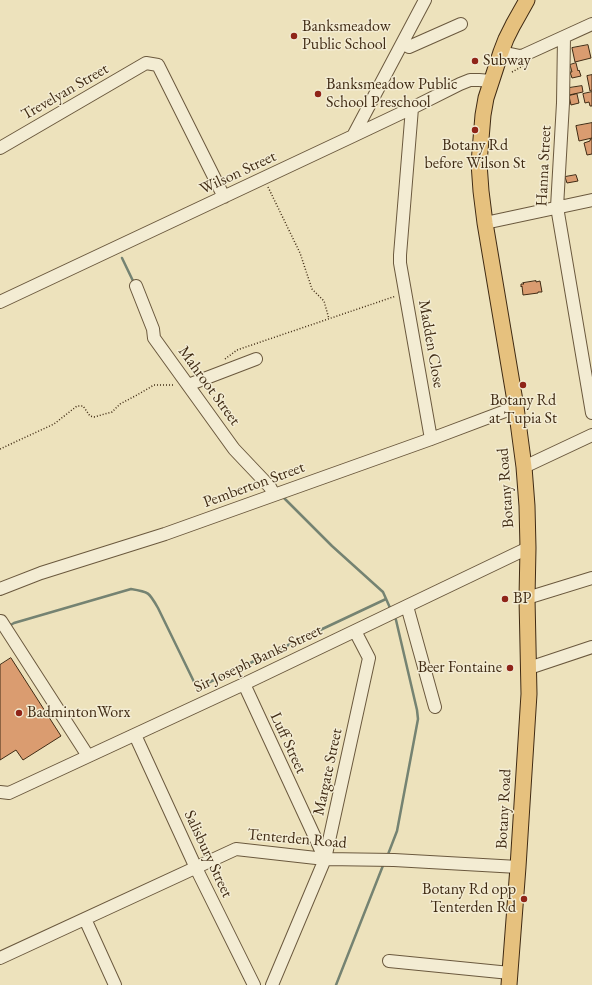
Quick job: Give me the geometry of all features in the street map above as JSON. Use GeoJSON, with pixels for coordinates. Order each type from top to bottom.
{"type":"FeatureCollection","features":[{"type":"Feature","properties":{"kind":"main road","name":"Botany Road"},"geometry":{"type":"LineString","coordinates":[[510,979],[529,694],[527,506],[524,467],[516,407],[485,223],[479,163],[483,115],[491,81],[501,52],[513,25],[527,0]]}},
{"type":"Feature","properties":{"kind":"street"},"geometry":{"type":"LineString","coordinates":[[354,136],[425,0]]}},
{"type":"Feature","properties":{"kind":"street"},"geometry":{"type":"LineString","coordinates":[[403,43],[409,47],[461,24]]}},
{"type":"Feature","properties":{"kind":"street"},"geometry":{"type":"LineString","coordinates":[[501,52],[520,56],[524,55],[592,24]]}},
{"type":"Feature","properties":{"kind":"street","name":"Hanna Street"},"geometry":{"type":"LineString","coordinates":[[564,37],[563,103],[556,207],[592,413]]}},
{"type":"Feature","properties":{"kind":"street","name":"Trevelyan Street"},"geometry":{"type":"LineString","coordinates":[[0,148],[146,63],[158,65],[224,197]]}},
{"type":"Feature","properties":{"kind":"street","name":"Wilson Street"},"geometry":{"type":"LineString","coordinates":[[0,302],[354,136],[460,84],[470,80],[491,81]]}},
{"type":"Feature","properties":{"kind":"street","name":"Madden Close"},"geometry":{"type":"LineString","coordinates":[[412,108],[400,255],[401,269],[431,439]]}},
{"type":"Feature","properties":{"kind":"street"},"geometry":{"type":"LineString","coordinates":[[485,223],[592,200]]}},
{"type":"Feature","properties":{"kind":"street","name":"Mahroot Street"},"geometry":{"type":"LineString","coordinates":[[136,286],[153,329],[154,338],[234,449],[270,487],[274,495]]}},
{"type":"Feature","properties":{"kind":"street"},"geometry":{"type":"LineString","coordinates":[[188,385],[256,359]]}},
{"type":"Feature","properties":{"kind":"street","name":"Pemberton Street"},"geometry":{"type":"LineString","coordinates":[[0,589],[41,573],[165,534],[516,407]]}},
{"type":"Feature","properties":{"kind":"street"},"geometry":{"type":"LineString","coordinates":[[524,467],[592,435]]}},
{"type":"Feature","properties":{"kind":"street","name":"Sir Joseph Banks Street"},"geometry":{"type":"LineString","coordinates":[[0,792],[9,793],[135,735],[528,548]]}},
{"type":"Feature","properties":{"kind":"street"},"geometry":{"type":"LineString","coordinates":[[528,598],[592,578]]}},
{"type":"Feature","properties":{"kind":"street"},"geometry":{"type":"LineString","coordinates":[[407,606],[435,707]]}},
{"type":"Feature","properties":{"kind":"street"},"geometry":{"type":"LineString","coordinates":[[0,621],[88,756]]}},
{"type":"Feature","properties":{"kind":"street","name":"Margate Street"},"geometry":{"type":"LineString","coordinates":[[272,985],[325,860],[369,658],[355,631]]}},
{"type":"Feature","properties":{"kind":"street"},"geometry":{"type":"LineString","coordinates":[[529,668],[592,647]]}},
{"type":"Feature","properties":{"kind":"street","name":"Luff Street"},"geometry":{"type":"LineString","coordinates":[[244,684],[325,860]]}},
{"type":"Feature","properties":{"kind":"street","name":"Salisbury Street"},"geometry":{"type":"LineString","coordinates":[[135,735],[196,868],[254,985]]}},
{"type":"Feature","properties":{"kind":"street","name":"Tenterden Road"},"geometry":{"type":"LineString","coordinates":[[0,958],[236,849],[325,860],[394,860],[518,867]]}},
{"type":"Feature","properties":{"kind":"street"},"geometry":{"type":"LineString","coordinates":[[85,919],[115,985]]}},
{"type":"Feature","properties":{"kind":"street"},"geometry":{"type":"LineString","coordinates":[[389,960],[510,979]]}},
{"type":"Feature","properties":{"kind":"path"},"geometry":{"type":"LineString","coordinates":[[264,178],[300,253],[312,288],[324,301],[329,319]]}},
{"type":"Feature","properties":{"kind":"building"},"geometry":{"type":"Polygon","coordinates":[[[588,45],[591,58],[575,62],[572,48],[588,45]]]}},
{"type":"Feature","properties":{"kind":"building"},"geometry":{"type":"Polygon","coordinates":[[[576,63],[581,76],[572,78],[570,65],[576,63]]]}},
{"type":"Feature","properties":{"kind":"building"},"geometry":{"type":"Polygon","coordinates":[[[592,75],[592,90],[590,91],[587,76],[592,75]]]}},
{"type":"Feature","properties":{"kind":"building"},"geometry":{"type":"Polygon","coordinates":[[[582,86],[583,92],[569,95],[569,88],[582,86]]]}},
{"type":"Feature","properties":{"kind":"building"},"geometry":{"type":"Polygon","coordinates":[[[592,92],[592,106],[590,106],[589,102],[585,103],[583,94],[592,92]]]}},
{"type":"Feature","properties":{"kind":"building"},"geometry":{"type":"Polygon","coordinates":[[[577,94],[579,103],[571,105],[569,96],[577,94]]]}},
{"type":"Feature","properties":{"kind":"building"},"geometry":{"type":"Polygon","coordinates":[[[592,123],[592,138],[579,141],[576,126],[592,123]]]}},
{"type":"Feature","properties":{"kind":"building"},"geometry":{"type":"Polygon","coordinates":[[[592,139],[592,154],[587,155],[584,143],[592,139]]]}},
{"type":"Feature","properties":{"kind":"building"},"geometry":{"type":"Polygon","coordinates":[[[576,175],[578,181],[567,183],[565,177],[576,175]]]}},
{"type":"Feature","properties":{"kind":"building"},"geometry":{"type":"Polygon","coordinates":[[[540,281],[542,292],[523,295],[521,284],[540,281]]]}},
{"type":"Feature","properties":{"kind":"building"},"geometry":{"type":"Polygon","coordinates":[[[11,658],[61,736],[23,760],[16,750],[0,760],[0,665],[11,658]]]}},
{"type":"Feature","properties":{"kind":"waterway"},"geometry":{"type":"LineString","coordinates":[[122,258],[134,283]]}},
{"type":"Feature","properties":{"kind":"waterway"},"geometry":{"type":"LineString","coordinates":[[282,496],[332,546],[383,592],[391,610]]}},
{"type":"Feature","properties":{"kind":"waterway"},"geometry":{"type":"LineString","coordinates":[[9,626],[14,623],[131,589],[142,591],[153,599],[197,688],[386,599]]}},
{"type":"Feature","properties":{"kind":"waterway"},"geometry":{"type":"LineString","coordinates":[[387,857],[397,831],[418,719],[394,616]]}},
{"type":"Feature","properties":{"kind":"waterway"},"geometry":{"type":"LineString","coordinates":[[336,985],[384,863]]}},
{"type":"Feature","properties":{"kind":"place","name":"Banksmeadow Public School"},"geometry":{"type":"Point","coordinates":[294,36]}},
{"type":"Feature","properties":{"kind":"place","name":"Subway"},"geometry":{"type":"Point","coordinates":[475,61]}},
{"type":"Feature","properties":{"kind":"place","name":"Banksmeadow Public School Preschool"},"geometry":{"type":"Point","coordinates":[318,94]}},
{"type":"Feature","properties":{"kind":"place","name":"Botany Rd before Wilson St"},"geometry":{"type":"Point","coordinates":[475,130]}},
{"type":"Feature","properties":{"kind":"place","name":"Botany Rd at Tupia St"},"geometry":{"type":"Point","coordinates":[523,385]}},
{"type":"Feature","properties":{"kind":"place","name":"BP"},"geometry":{"type":"Point","coordinates":[505,599]}},
{"type":"Feature","properties":{"kind":"place","name":"Beer Fontaine"},"geometry":{"type":"Point","coordinates":[510,668]}},
{"type":"Feature","properties":{"kind":"place","name":"BadmintonWorx"},"geometry":{"type":"Point","coordinates":[19,713]}},
{"type":"Feature","properties":{"kind":"place","name":"Botany Rd opp Tenterden Rd"},"geometry":{"type":"Point","coordinates":[524,899]}}]}
